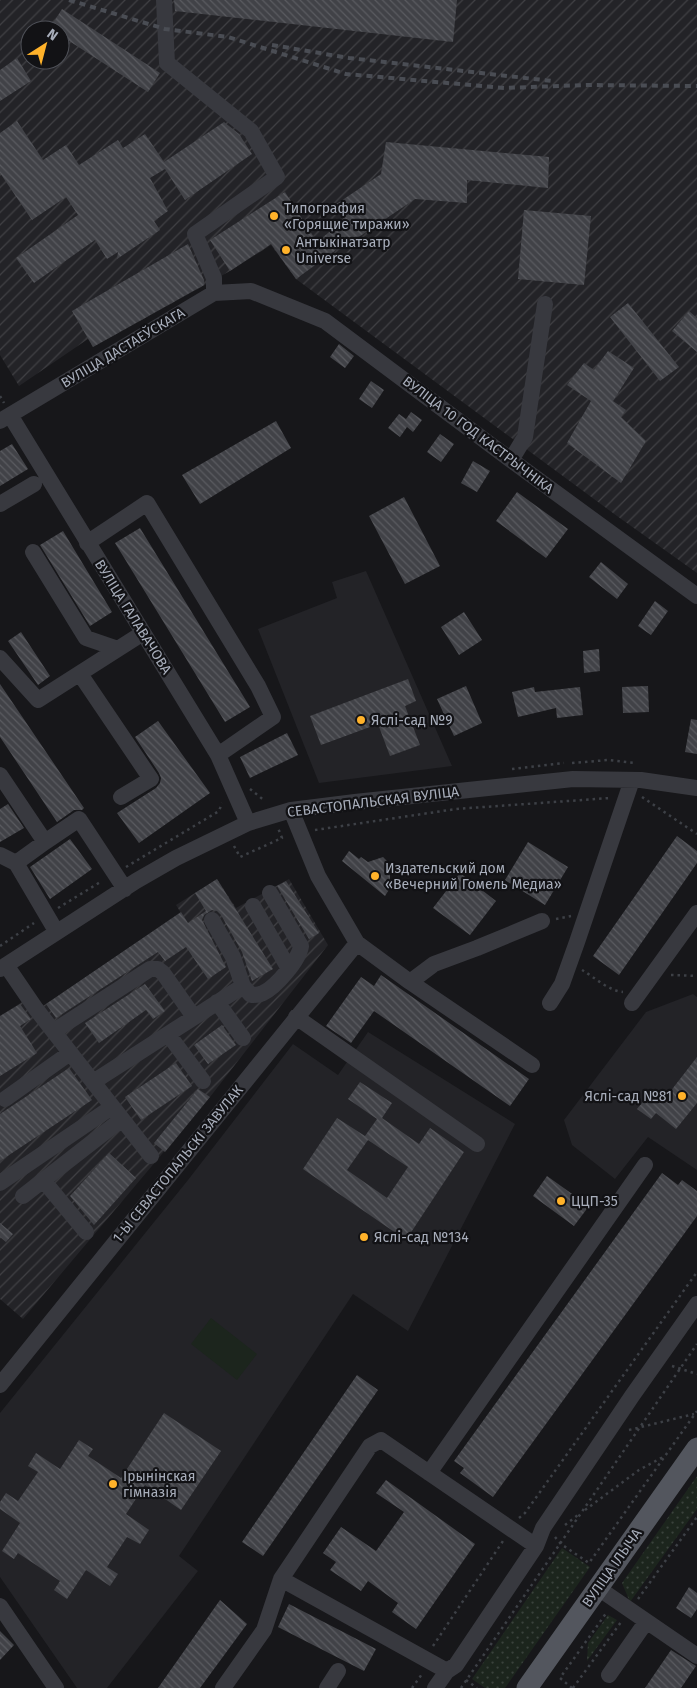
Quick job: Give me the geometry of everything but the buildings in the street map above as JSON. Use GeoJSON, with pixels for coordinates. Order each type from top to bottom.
{"type":"FeatureCollection","features":[{"type":"Feature","properties":{"kind":"main road","name":"ВУЛІЦА ІЛЬІЧА"},"geometry":{"type":"LineString","coordinates":[[527,1688],[697,1448]]}},
{"type":"Feature","properties":{"kind":"street"},"geometry":{"type":"LineString","coordinates":[[164,0],[167,63],[251,131],[277,177],[195,234],[214,278],[214,294]]}},
{"type":"Feature","properties":{"kind":"street","name":"ВУЛІЦА ДАСТАЕЎСКАГА"},"geometry":{"type":"LineString","coordinates":[[5,418],[214,294],[251,291]]}},
{"type":"Feature","properties":{"kind":"street","name":"ВУЛІЦА 10 ГОД КАСТРЫЧНІКА"},"geometry":{"type":"LineString","coordinates":[[251,291],[325,321],[510,460],[697,596]]}},
{"type":"Feature","properties":{"kind":"street"},"geometry":{"type":"LineString","coordinates":[[510,460],[525,437],[545,304]]}},
{"type":"Feature","properties":{"kind":"street","name":"ВУЛІЦА ГАЛАВАЧОВА"},"geometry":{"type":"LineString","coordinates":[[5,418],[87,543],[218,755],[248,822]]}},
{"type":"Feature","properties":{"kind":"street"},"geometry":{"type":"LineString","coordinates":[[0,504],[34,484]]}},
{"type":"Feature","properties":{"kind":"street"},"geometry":{"type":"LineString","coordinates":[[87,543],[147,503],[258,686],[273,718],[218,755]]}},
{"type":"Feature","properties":{"kind":"street"},"geometry":{"type":"LineString","coordinates":[[32,552],[86,638],[118,649]]}},
{"type":"Feature","properties":{"kind":"street"},"geometry":{"type":"LineString","coordinates":[[1,661],[38,700],[143,633]]}},
{"type":"Feature","properties":{"kind":"street"},"geometry":{"type":"LineString","coordinates":[[80,674],[151,779],[121,797]]}},
{"type":"Feature","properties":{"kind":"street"},"geometry":{"type":"LineString","coordinates":[[0,775],[45,842]]}},
{"type":"Feature","properties":{"kind":"street","name":"СЕВАСТОПАЛЬСКАЯ ВУЛІЦА"},"geometry":{"type":"LineString","coordinates":[[3,967],[124,888],[176,858],[248,822],[292,810],[573,779],[661,782],[697,788]]}},
{"type":"Feature","properties":{"kind":"street"},"geometry":{"type":"LineString","coordinates":[[550,1003],[562,984],[632,780]]}},
{"type":"Feature","properties":{"kind":"street"},"geometry":{"type":"LineString","coordinates":[[292,810],[318,876],[357,942],[410,982],[532,1065]]}},
{"type":"Feature","properties":{"kind":"street"},"geometry":{"type":"LineString","coordinates":[[16,863],[79,819],[124,888]]}},
{"type":"Feature","properties":{"kind":"street"},"geometry":{"type":"LineString","coordinates":[[0,856],[16,863],[56,931]]}},
{"type":"Feature","properties":{"kind":"street"},"geometry":{"type":"LineString","coordinates":[[212,920],[234,957],[243,986],[251,995],[260,995],[289,969],[300,953],[301,946],[270,893]]}},
{"type":"Feature","properties":{"kind":"street"},"geometry":{"type":"LineString","coordinates":[[252,906],[289,969]]}},
{"type":"Feature","properties":{"kind":"street"},"geometry":{"type":"LineString","coordinates":[[632,1003],[697,913]]}},
{"type":"Feature","properties":{"kind":"street"},"geometry":{"type":"LineString","coordinates":[[410,982],[434,964],[542,921]]}},
{"type":"Feature","properties":{"kind":"street","name":"1-Ы СЕВАСТОПАЛЬСКІ ЗАВУЛАК"},"geometry":{"type":"LineString","coordinates":[[0,1385],[357,942]]}},
{"type":"Feature","properties":{"kind":"street"},"geometry":{"type":"LineString","coordinates":[[3,967],[151,1156]]}},
{"type":"Feature","properties":{"kind":"street"},"geometry":{"type":"LineString","coordinates":[[54,1031],[150,969],[155,968],[163,973],[194,1017]]}},
{"type":"Feature","properties":{"kind":"street"},"geometry":{"type":"LineString","coordinates":[[93,1082],[243,986]]}},
{"type":"Feature","properties":{"kind":"street"},"geometry":{"type":"LineString","coordinates":[[217,1002],[243,1038]]}},
{"type":"Feature","properties":{"kind":"street"},"geometry":{"type":"LineString","coordinates":[[296,1018],[477,1144]]}},
{"type":"Feature","properties":{"kind":"street"},"geometry":{"type":"LineString","coordinates":[[168,1034],[203,1080]]}},
{"type":"Feature","properties":{"kind":"street"},"geometry":{"type":"LineString","coordinates":[[5,1099],[70,1053]]}},
{"type":"Feature","properties":{"kind":"street"},"geometry":{"type":"LineString","coordinates":[[23,1196],[117,1113]]}},
{"type":"Feature","properties":{"kind":"street"},"geometry":{"type":"LineString","coordinates":[[0,1183],[117,1113]]}},
{"type":"Feature","properties":{"kind":"street"},"geometry":{"type":"LineString","coordinates":[[429,1473],[645,1165]]}},
{"type":"Feature","properties":{"kind":"street"},"geometry":{"type":"LineString","coordinates":[[43,1180],[86,1232]]}},
{"type":"Feature","properties":{"kind":"street"},"geometry":{"type":"LineString","coordinates":[[435,1688],[454,1674],[456,1665],[548,1531],[632,1396],[697,1304]]}},
{"type":"Feature","properties":{"kind":"street"},"geometry":{"type":"LineString","coordinates":[[223,1688],[264,1630],[280,1579],[370,1446],[381,1440],[536,1546]]}},
{"type":"Feature","properties":{"kind":"street"},"geometry":{"type":"LineString","coordinates":[[280,1579],[454,1674]]}},
{"type":"Feature","properties":{"kind":"street"},"geometry":{"type":"LineString","coordinates":[[598,1588],[697,1656]]}},
{"type":"Feature","properties":{"kind":"street"},"geometry":{"type":"LineString","coordinates":[[0,1606],[56,1688]]}},
{"type":"Feature","properties":{"kind":"street"},"geometry":{"type":"LineString","coordinates":[[608,1675],[646,1622]]}},
{"type":"Feature","properties":{"kind":"street"},"geometry":{"type":"LineString","coordinates":[[327,1688],[338,1671]]}},
{"type":"Feature","properties":{"kind":"path"},"geometry":{"type":"LineString","coordinates":[[547,764],[608,760],[643,764]]}},
{"type":"Feature","properties":{"kind":"path"},"geometry":{"type":"LineString","coordinates":[[300,832],[456,809],[640,795],[697,834]]}},
{"type":"Feature","properties":{"kind":"path"},"geometry":{"type":"LineString","coordinates":[[232,842],[240,857],[282,838],[276,824]]}},
{"type":"Feature","properties":{"kind":"path"},"geometry":{"type":"LineString","coordinates":[[542,921],[587,914]]}},
{"type":"Feature","properties":{"kind":"path"},"geometry":{"type":"LineString","coordinates":[[412,1688],[431,1662],[431,1650],[518,1518],[525,1513],[697,1272]]}},
{"type":"Feature","properties":{"kind":"path"},"geometry":{"type":"LineString","coordinates":[[461,1688],[697,1344]]}},
{"type":"Feature","properties":{"kind":"path"},"geometry":{"type":"LineString","coordinates":[[668,1365],[697,1374]]}},
{"type":"Feature","properties":{"kind":"path"},"geometry":{"type":"LineString","coordinates":[[525,1513],[561,1544],[589,1563],[696,1412]]}},
{"type":"Feature","properties":{"kind":"path"},"geometry":{"type":"LineString","coordinates":[[624,1430],[696,1412]]}},
{"type":"Feature","properties":{"kind":"path"},"geometry":{"type":"LineString","coordinates":[[548,1531],[581,1513],[639,1470],[664,1456]]}},
{"type":"Feature","properties":{"kind":"path"},"geometry":{"type":"LineString","coordinates":[[572,1688],[560,1678],[607,1612]]}},
{"type":"Feature","properties":{"kind":"path"},"geometry":{"type":"LineString","coordinates":[[454,1674],[476,1688]]}},
{"type":"Feature","properties":{"kind":"shaded area"},"geometry":{"type":"Polygon","coordinates":[[[0,0],[697,0],[697,573],[296,279],[271,245],[230,271],[93,347],[88,339],[19,386],[0,355],[0,0]]]}},
{"type":"Feature","properties":{"kind":"shaded area"},"geometry":{"type":"Polygon","coordinates":[[[366,571],[452,766],[319,783],[258,629],[337,598],[332,582],[366,571]]]}},
{"type":"Feature","properties":{"kind":"shaded area"},"geometry":{"type":"Polygon","coordinates":[[[217,879],[236,908],[289,879],[328,945],[210,1097],[23,1319],[0,1299],[0,1016],[22,1002],[30,1013],[46,1004],[181,913],[176,905],[217,879]]]}},
{"type":"Feature","properties":{"kind":"shaded area"},"geometry":{"type":"Polygon","coordinates":[[[693,994],[697,997],[697,1170],[648,1137],[615,1179],[572,1145],[564,1120],[646,1012],[693,994]]]}},
{"type":"Feature","properties":{"kind":"shaded area","name":"Ірынінская гімназія"},"geometry":{"type":"Polygon","coordinates":[[[368,1032],[515,1124],[408,1331],[353,1294],[179,1556],[198,1571],[107,1688],[77,1688],[0,1577],[0,1413],[188,1180],[293,1044],[338,1075],[368,1032]]]}},
{"type":"Feature","properties":{"kind":"shaded area"},"geometry":{"type":"Polygon","coordinates":[[[211,1318],[257,1354],[237,1380],[191,1344],[211,1318]]]}},
{"type":"Feature","properties":{"kind":"shaded area"},"geometry":{"type":"Polygon","coordinates":[[[697,1476],[697,1509],[630,1602],[622,1583],[697,1476]]]}},
{"type":"Feature","properties":{"kind":"shaded area"},"geometry":{"type":"Polygon","coordinates":[[[562,1548],[590,1567],[505,1688],[485,1688],[472,1679],[562,1548]]]}},
{"type":"Feature","properties":{"kind":"shaded area"},"geometry":{"type":"Polygon","coordinates":[[[608,1615],[617,1620],[587,1661],[588,1643],[608,1615]]]}},
{"type":"Feature","properties":{"kind":"railway"},"geometry":{"type":"LineString","coordinates":[[69,0],[165,29],[228,37],[346,74],[504,88],[586,85],[697,86]]}},
{"type":"Feature","properties":{"kind":"railway"},"geometry":{"type":"LineString","coordinates":[[272,45],[349,58],[552,81]]}},
{"type":"Feature","properties":{"kind":"place","name":"Типография «Горящие тиражи»"},"geometry":{"type":"Point","coordinates":[274,216]}},
{"type":"Feature","properties":{"kind":"place","name":"Антыкінатэатр Universe"},"geometry":{"type":"Point","coordinates":[286,250]}},
{"type":"Feature","properties":{"kind":"place","name":"Яслі-сад №9"},"geometry":{"type":"Point","coordinates":[361,720]}},
{"type":"Feature","properties":{"kind":"place","name":"Издательский дом «Вечерний Гомель Медиа»"},"geometry":{"type":"Point","coordinates":[375,876]}},
{"type":"Feature","properties":{"kind":"place","name":"Яслі-сад №81"},"geometry":{"type":"Point","coordinates":[682,1096]}},
{"type":"Feature","properties":{"kind":"place","name":"ЦЦП-35"},"geometry":{"type":"Point","coordinates":[561,1201]}},
{"type":"Feature","properties":{"kind":"place","name":"Яслі-сад №134"},"geometry":{"type":"Point","coordinates":[364,1237]}},
{"type":"Feature","properties":{"kind":"place","name":"Ірынінская гімназія"},"geometry":{"type":"Point","coordinates":[113,1484]}}]}
